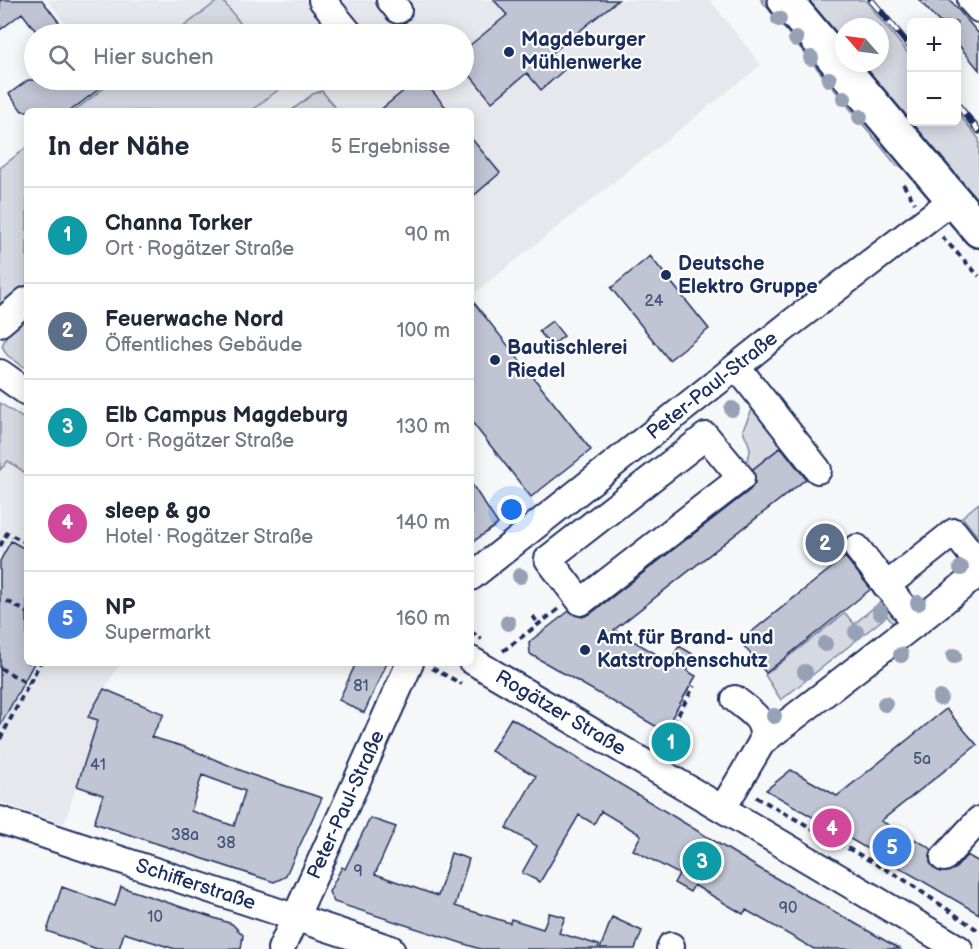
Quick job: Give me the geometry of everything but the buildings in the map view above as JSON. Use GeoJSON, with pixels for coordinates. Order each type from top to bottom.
{"type":"FeatureCollection","features":[{"type":"Feature","properties":{"kind":"main road"},"geometry":{"type":"LineString","coordinates":[[785,0],[979,230]]}},
{"type":"Feature","properties":{"kind":"street"},"geometry":{"type":"LineString","coordinates":[[322,0],[342,24]]}},
{"type":"Feature","properties":{"kind":"street"},"geometry":{"type":"LineString","coordinates":[[971,0],[979,9]]}},
{"type":"Feature","properties":{"kind":"street","name":"Peter-Paul-Straße"},"geometry":{"type":"LineString","coordinates":[[474,575],[954,199]]}},
{"type":"Feature","properties":{"kind":"street"},"geometry":{"type":"LineString","coordinates":[[0,323],[24,303]]}},
{"type":"Feature","properties":{"kind":"street"},"geometry":{"type":"LineString","coordinates":[[737,367],[818,470]]}},
{"type":"Feature","properties":{"kind":"street"},"geometry":{"type":"LineString","coordinates":[[0,374],[24,390]]}},
{"type":"Feature","properties":{"kind":"street"},"geometry":{"type":"LineString","coordinates":[[706,436],[741,478],[581,602],[548,559],[625,499],[706,436]]}},
{"type":"Feature","properties":{"kind":"street"},"geometry":{"type":"LineString","coordinates":[[604,472],[625,499]]}},
{"type":"Feature","properties":{"kind":"street"},"geometry":{"type":"LineString","coordinates":[[886,586],[954,532],[979,564]]}},
{"type":"Feature","properties":{"kind":"street"},"geometry":{"type":"LineString","coordinates":[[857,548],[916,623]]}},
{"type":"Feature","properties":{"kind":"street"},"geometry":{"type":"LineString","coordinates":[[723,808],[762,742],[979,573]]}},
{"type":"Feature","properties":{"kind":"street","name":"Rogätzer Straße"},"geometry":{"type":"LineString","coordinates":[[474,662],[959,949]]}},
{"type":"Feature","properties":{"kind":"street","name":"Peter-Paul-Straße"},"geometry":{"type":"LineString","coordinates":[[281,949],[409,666]]}},
{"type":"Feature","properties":{"kind":"street"},"geometry":{"type":"LineString","coordinates":[[735,699],[758,719],[763,729],[762,742]]}},
{"type":"Feature","properties":{"kind":"street","name":"Schifferstraße"},"geometry":{"type":"LineString","coordinates":[[0,820],[391,949]]}},
{"type":"Feature","properties":{"kind":"street"},"geometry":{"type":"LineString","coordinates":[[944,858],[969,828],[979,820]]}},
{"type":"Feature","properties":{"kind":"path"},"geometry":{"type":"LineString","coordinates":[[943,239],[979,276]]}},
{"type":"Feature","properties":{"kind":"path"},"geometry":{"type":"LineString","coordinates":[[0,546],[7,533],[24,542]]}},
{"type":"Feature","properties":{"kind":"path"},"geometry":{"type":"LineString","coordinates":[[7,601],[24,610]]}},
{"type":"Feature","properties":{"kind":"path"},"geometry":{"type":"LineString","coordinates":[[503,651],[562,607]]}},
{"type":"Feature","properties":{"kind":"path"},"geometry":{"type":"LineString","coordinates":[[533,616],[539,624]]}},
{"type":"Feature","properties":{"kind":"path"},"geometry":{"type":"LineString","coordinates":[[0,738],[38,666]]}},
{"type":"Feature","properties":{"kind":"path"},"geometry":{"type":"LineString","coordinates":[[0,668],[29,684]]}},
{"type":"Feature","properties":{"kind":"path"},"geometry":{"type":"LineString","coordinates":[[668,733],[694,686]]}},
{"type":"Feature","properties":{"kind":"shaded area","name":"Magdeburger Mühlenwerke"},"geometry":{"type":"Polygon","coordinates":[[[47,0],[710,0],[761,65],[474,294],[474,108],[75,108],[97,90],[474,90],[474,24],[66,24],[47,0]]]}},
{"type":"Feature","properties":{"kind":"shaded area"},"geometry":{"type":"Polygon","coordinates":[[[222,0],[241,24],[187,24],[222,0]]]}},
{"type":"Feature","properties":{"kind":"shaded area"},"geometry":{"type":"Polygon","coordinates":[[[761,0],[768,0],[903,167],[897,166],[761,0]]]}},
{"type":"Feature","properties":{"kind":"shaded area"},"geometry":{"type":"Polygon","coordinates":[[[800,0],[865,0],[880,18],[835,18],[835,44],[800,0]]]}},
{"type":"Feature","properties":{"kind":"shaded area"},"geometry":{"type":"Polygon","coordinates":[[[889,30],[907,52],[907,125],[859,72],[889,72],[889,30]]]}},
{"type":"Feature","properties":{"kind":"shaded area"},"geometry":{"type":"Polygon","coordinates":[[[102,90],[278,90],[255,108],[78,108],[102,90]]]}},
{"type":"Feature","properties":{"kind":"shaded area"},"geometry":{"type":"Polygon","coordinates":[[[322,91],[336,108],[295,108],[313,94],[322,91]]]}},
{"type":"Feature","properties":{"kind":"shaded area"},"geometry":{"type":"Polygon","coordinates":[[[961,117],[979,139],[979,205],[908,126],[961,126],[961,117]]]}},
{"type":"Feature","properties":{"kind":"shaded area"},"geometry":{"type":"Polygon","coordinates":[[[24,149],[24,287],[0,305],[0,168],[24,149]]]}},
{"type":"Feature","properties":{"kind":"shaded area"},"geometry":{"type":"Polygon","coordinates":[[[24,321],[24,367],[7,355],[2,346],[7,335],[24,321]]]}},
{"type":"Feature","properties":{"kind":"shaded area"},"geometry":{"type":"Polygon","coordinates":[[[0,403],[24,419],[24,472],[8,461],[0,470],[0,403]]]}},
{"type":"Feature","properties":{"kind":"shaded area"},"geometry":{"type":"Polygon","coordinates":[[[753,408],[782,446],[741,478],[750,452],[743,429],[753,408]]]}},
{"type":"Feature","properties":{"kind":"shaded area"},"geometry":{"type":"Polygon","coordinates":[[[8,461],[24,472],[24,666],[118,666],[88,717],[98,720],[64,824],[0,802],[0,470],[8,461]]]}},
{"type":"Feature","properties":{"kind":"shaded area"},"geometry":{"type":"Polygon","coordinates":[[[979,503],[979,538],[962,517],[979,503]]]}},
{"type":"Feature","properties":{"kind":"shaded area"},"geometry":{"type":"Polygon","coordinates":[[[885,598],[902,620],[897,629],[887,616],[781,700],[765,675],[845,613],[854,624],[885,598]]]}},
{"type":"Feature","properties":{"kind":"railway"},"geometry":{"type":"LineString","coordinates":[[871,0],[907,43]]}},
{"type":"Feature","properties":{"kind":"railway"},"geometry":{"type":"LineString","coordinates":[[961,109],[979,131]]}},
{"type":"Feature","properties":{"kind":"place","name":"Magdeburger Mühlenwerke"},"geometry":{"type":"Point","coordinates":[509,52]}},
{"type":"Feature","properties":{"kind":"place","name":"Deutsche Elektro Gruppe"},"geometry":{"type":"Point","coordinates":[666,275]}},
{"type":"Feature","properties":{"kind":"place","name":"Bautischlerei Riedel"},"geometry":{"type":"Point","coordinates":[495,360]}},
{"type":"Feature","properties":{"kind":"place","name":"Feuerwache Nord"},"geometry":{"type":"Point","coordinates":[825,543]}},
{"type":"Feature","properties":{"kind":"place","name":"Amt für Brand- und Katstrophenschutz"},"geometry":{"type":"Point","coordinates":[585,650]}},
{"type":"Feature","properties":{"kind":"place","name":"Channa Torker"},"geometry":{"type":"Point","coordinates":[671,742]}},
{"type":"Feature","properties":{"kind":"place","name":"sleep & go"},"geometry":{"type":"Point","coordinates":[832,828]}},
{"type":"Feature","properties":{"kind":"place","name":"NP"},"geometry":{"type":"Point","coordinates":[892,847]}},
{"type":"Feature","properties":{"kind":"place","name":"Elb Campus Magdeburg"},"geometry":{"type":"Point","coordinates":[702,861]}}]}
